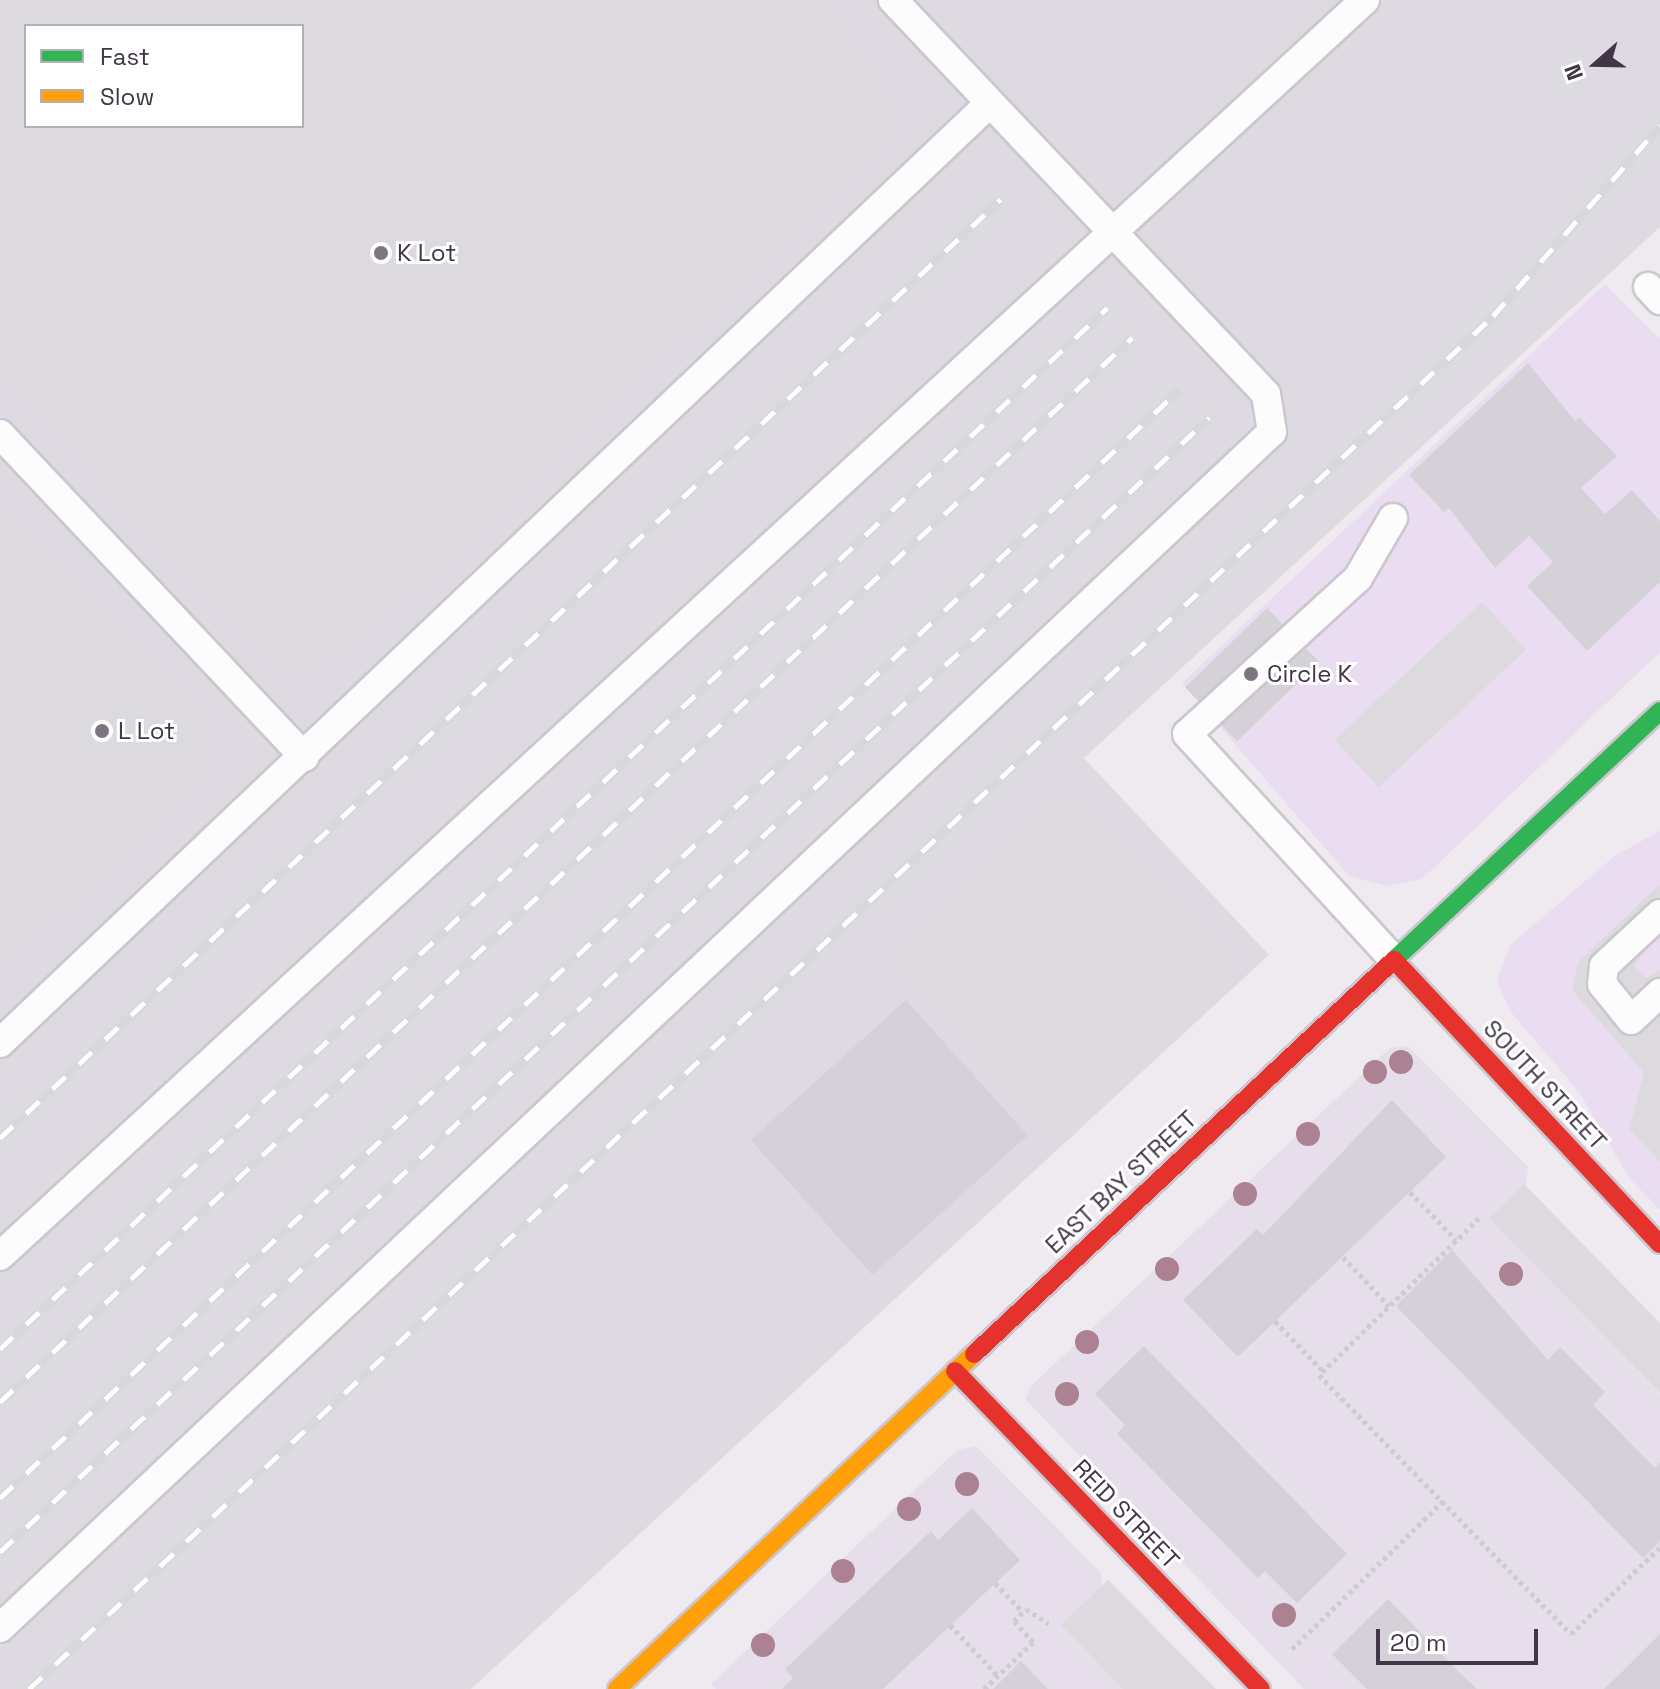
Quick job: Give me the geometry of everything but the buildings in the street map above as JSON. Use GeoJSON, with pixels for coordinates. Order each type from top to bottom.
{"type":"FeatureCollection","features":[{"type":"Feature","properties":{"kind":"main road","name":"EAST BAY STREET"},"geometry":{"type":"LineString","coordinates":[[617,1689],[1660,711]]}},
{"type":"Feature","properties":{"kind":"main road","name":"SOUTH STREET"},"geometry":{"type":"LineString","coordinates":[[1394,960],[1660,1244]]}},
{"type":"Feature","properties":{"kind":"main road","name":"REID STREET"},"geometry":{"type":"LineString","coordinates":[[955,1371],[1261,1689]]}},
{"type":"Feature","properties":{"kind":"lane"},"geometry":{"type":"LineString","coordinates":[[0,1628],[1272,432],[1266,394],[893,0]]}},
{"type":"Feature","properties":{"kind":"lane"},"geometry":{"type":"LineString","coordinates":[[0,1256],[1114,235],[1365,0]]}},
{"type":"Feature","properties":{"kind":"lane"},"geometry":{"type":"LineString","coordinates":[[0,1043],[990,103]]}},
{"type":"Feature","properties":{"kind":"lane"},"geometry":{"type":"LineString","coordinates":[[0,434],[304,757]]}},
{"type":"Feature","properties":{"kind":"lane"},"geometry":{"type":"LineString","coordinates":[[1393,518],[1358,578],[1187,734],[1394,960]]}},
{"type":"Feature","properties":{"kind":"lane"},"geometry":{"type":"LineString","coordinates":[[1660,914],[1604,966],[1602,984],[1631,1020],[1660,993]]}},
{"type":"Feature","properties":{"kind":"path"},"geometry":{"type":"LineString","coordinates":[[1410,1192],[1456,1240]]}},
{"type":"Feature","properties":{"kind":"path"},"geometry":{"type":"LineString","coordinates":[[1479,1218],[1319,1375],[1571,1634],[1660,1547]]}},
{"type":"Feature","properties":{"kind":"path"},"geometry":{"type":"LineString","coordinates":[[1343,1257],[1389,1306]]}},
{"type":"Feature","properties":{"kind":"path"},"geometry":{"type":"LineString","coordinates":[[1275,1321],[1323,1371]]}},
{"type":"Feature","properties":{"kind":"path"},"geometry":{"type":"LineString","coordinates":[[1286,1656],[1443,1501]]}},
{"type":"Feature","properties":{"kind":"path"},"geometry":{"type":"LineString","coordinates":[[995,1583],[1023,1612]]}},
{"type":"Feature","properties":{"kind":"path"},"geometry":{"type":"LineString","coordinates":[[984,1689],[1033,1642],[1014,1621],[1023,1612],[1032,1609],[1049,1624]]}},
{"type":"Feature","properties":{"kind":"path"},"geometry":{"type":"LineString","coordinates":[[950,1625],[998,1676]]}},
{"type":"Feature","properties":{"kind":"shaded area"},"geometry":{"type":"Polygon","coordinates":[[[0,0],[1660,0],[1660,227],[1084,758],[1269,955],[471,1689],[0,1689],[0,0]]]}},
{"type":"Feature","properties":{"kind":"shaded area","name":"K Lot"},"geometry":{"type":"Polygon","coordinates":[[[0,0],[804,0],[877,77],[886,120],[880,141],[347,643],[300,666],[282,661],[0,364],[0,0]]]}},
{"type":"Feature","properties":{"kind":"shaded area"},"geometry":{"type":"Polygon","coordinates":[[[1605,284],[1660,339],[1660,652],[1422,879],[1388,886],[1349,876],[1182,683],[1605,284]]]}},
{"type":"Feature","properties":{"kind":"shaded area","name":"L Lot"},"geometry":{"type":"Polygon","coordinates":[[[0,510],[202,724],[207,738],[204,759],[185,784],[0,959],[0,510]]]}},
{"type":"Feature","properties":{"kind":"shaded area"},"geometry":{"type":"Polygon","coordinates":[[[1482,602],[1526,650],[1379,787],[1334,740],[1482,602]]]}},
{"type":"Feature","properties":{"kind":"shaded area"},"geometry":{"type":"Polygon","coordinates":[[[1068,799],[1229,966],[1060,1129],[899,962],[1068,799]]]}},
{"type":"Feature","properties":{"kind":"shaded area"},"geometry":{"type":"Polygon","coordinates":[[[1660,831],[1660,1210],[1629,1178],[1579,1092],[1510,1011],[1497,981],[1510,945],[1616,855],[1660,831]]]}},
{"type":"Feature","properties":{"kind":"shaded area"},"geometry":{"type":"Polygon","coordinates":[[[1660,884],[1660,936],[1634,965],[1647,978],[1660,970],[1660,1162],[1629,1129],[1644,1073],[1572,990],[1578,962],[1660,884]]]}},
{"type":"Feature","properties":{"kind":"shaded area"},"geometry":{"type":"Polygon","coordinates":[[[1408,1046],[1528,1167],[1526,1183],[1491,1219],[1660,1394],[1660,1689],[1304,1689],[1026,1400],[1030,1387],[1390,1048],[1408,1046]]]}},
{"type":"Feature","properties":{"kind":"shaded area"},"geometry":{"type":"Polygon","coordinates":[[[1524,1184],[1660,1323],[1660,1393],[1489,1218],[1524,1184]]]}},
{"type":"Feature","properties":{"kind":"shaded area"},"geometry":{"type":"Polygon","coordinates":[[[976,1446],[1100,1572],[1124,1689],[716,1689],[711,1684],[957,1450],[976,1446]]]}},
{"type":"Feature","properties":{"kind":"shaded area"},"geometry":{"type":"Polygon","coordinates":[[[1108,1580],[1216,1689],[1123,1689],[1061,1625],[1108,1580]]]}},
{"type":"Feature","properties":{"kind":"railway"},"geometry":{"type":"LineString","coordinates":[[29,1689],[1493,316],[1660,126]]}},
{"type":"Feature","properties":{"kind":"railway"},"geometry":{"type":"LineString","coordinates":[[0,1138],[1001,199]]}},
{"type":"Feature","properties":{"kind":"railway"},"geometry":{"type":"LineString","coordinates":[[0,1349],[1107,308]]}},
{"type":"Feature","properties":{"kind":"railway"},"geometry":{"type":"LineString","coordinates":[[0,1402],[1132,338]]}},
{"type":"Feature","properties":{"kind":"railway"},"geometry":{"type":"LineString","coordinates":[[0,1498],[1180,389]]}},
{"type":"Feature","properties":{"kind":"railway"},"geometry":{"type":"LineString","coordinates":[[0,1552],[1209,418]]}},
{"type":"Feature","properties":{"kind":"traffic: fast"},"geometry":{"type":"LineString","coordinates":[[1394,960],[1660,711]]}},
{"type":"Feature","properties":{"kind":"traffic: slow"},"geometry":{"type":"LineString","coordinates":[[617,1689],[974,1354]]}},
{"type":"Feature","properties":{"kind":"traffic: jam"},"geometry":{"type":"LineString","coordinates":[[1394,960],[1660,1244]]}},
{"type":"Feature","properties":{"kind":"traffic: jam"},"geometry":{"type":"LineString","coordinates":[[974,1354],[1394,960]]}},
{"type":"Feature","properties":{"kind":"traffic: jam"},"geometry":{"type":"LineString","coordinates":[[955,1371],[1261,1689]]}},
{"type":"Feature","properties":{"kind":"place","name":"K Lot"},"geometry":{"type":"Point","coordinates":[381,253]}},
{"type":"Feature","properties":{"kind":"place","name":"Circle K"},"geometry":{"type":"Point","coordinates":[1251,674]}},
{"type":"Feature","properties":{"kind":"place","name":"L Lot"},"geometry":{"type":"Point","coordinates":[102,731]}}]}
